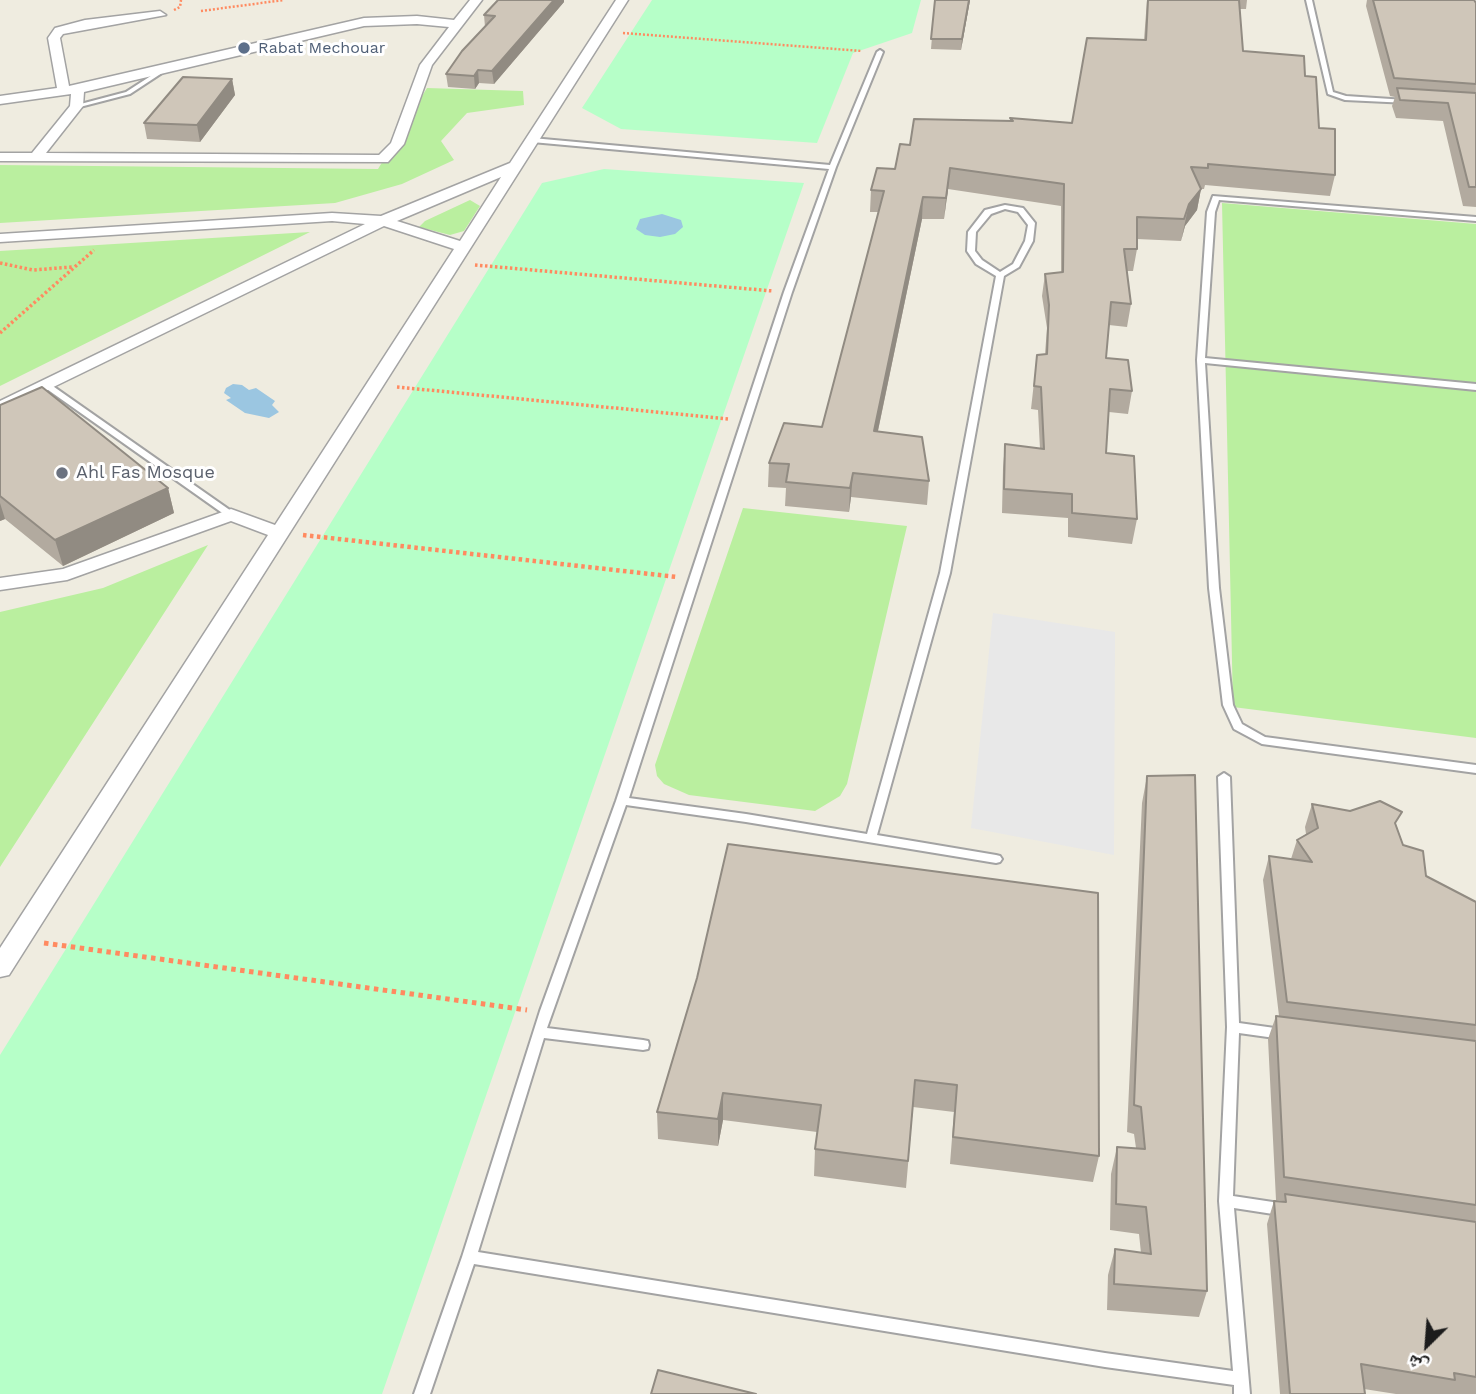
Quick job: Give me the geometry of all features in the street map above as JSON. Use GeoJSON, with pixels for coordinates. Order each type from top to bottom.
{"type":"FeatureCollection","features":[{"type":"Feature","properties":{"kind":"street"},"geometry":{"type":"LineString","coordinates":[[0,157],[383,159],[397,144],[426,65],[475,0]]}},
{"type":"Feature","properties":{"kind":"street"},"geometry":{"type":"LineString","coordinates":[[0,968],[622,0]]}},
{"type":"Feature","properties":{"kind":"street"},"geometry":{"type":"LineString","coordinates":[[0,100],[71,90],[162,71],[402,13],[459,24]]}},
{"type":"Feature","properties":{"kind":"street"},"geometry":{"type":"LineString","coordinates":[[36,157],[76,106],[54,38],[59,31],[85,24],[160,15]]}},
{"type":"Feature","properties":{"kind":"street"},"geometry":{"type":"LineString","coordinates":[[0,408],[383,221],[515,166]]}},
{"type":"Feature","properties":{"kind":"street"},"geometry":{"type":"LineString","coordinates":[[0,238],[319,218],[383,221],[458,255]]}},
{"type":"Feature","properties":{"kind":"street"},"geometry":{"type":"LineString","coordinates":[[0,583],[67,574],[231,515],[280,533]]}},
{"type":"Feature","properties":{"kind":"lane"},"geometry":{"type":"LineString","coordinates":[[1309,0],[1330,93],[1345,98],[1410,102]]}},
{"type":"Feature","properties":{"kind":"lane"},"geometry":{"type":"LineString","coordinates":[[422,1394],[469,1257],[545,1011],[622,801],[788,292],[833,167],[880,52]]}},
{"type":"Feature","properties":{"kind":"lane"},"geometry":{"type":"LineString","coordinates":[[76,106],[128,93],[162,71]]}},
{"type":"Feature","properties":{"kind":"lane"},"geometry":{"type":"LineString","coordinates":[[532,140],[833,167]]}},
{"type":"Feature","properties":{"kind":"lane"},"geometry":{"type":"LineString","coordinates":[[1476,219],[1216,198],[1211,212],[1201,360],[1214,588],[1228,705],[1238,726],[1262,740],[1476,769]]}},
{"type":"Feature","properties":{"kind":"lane"},"geometry":{"type":"LineString","coordinates":[[872,838],[945,573],[1000,275],[1016,265],[1029,241],[1032,225],[1020,210],[1005,207],[988,212],[972,232],[971,250],[979,262],[1000,275]]}},
{"type":"Feature","properties":{"kind":"lane"},"geometry":{"type":"LineString","coordinates":[[1201,360],[1476,387]]}},
{"type":"Feature","properties":{"kind":"lane"},"geometry":{"type":"LineString","coordinates":[[47,385],[231,515]]}},
{"type":"Feature","properties":{"kind":"lane"},"geometry":{"type":"LineString","coordinates":[[469,1257],[1078,1356],[1242,1386],[1226,1202],[1233,1027],[1224,778]]}},
{"type":"Feature","properties":{"kind":"lane"},"geometry":{"type":"LineString","coordinates":[[622,801],[996,859]]}},
{"type":"Feature","properties":{"kind":"lane"},"geometry":{"type":"LineString","coordinates":[[1233,1027],[1292,1035]]}},
{"type":"Feature","properties":{"kind":"lane"},"geometry":{"type":"LineString","coordinates":[[539,1032],[643,1045]]}},
{"type":"Feature","properties":{"kind":"lane"},"geometry":{"type":"LineString","coordinates":[[1226,1202],[1305,1213]]}},
{"type":"Feature","properties":{"kind":"path"},"geometry":{"type":"LineString","coordinates":[[201,11],[284,0]]}},
{"type":"Feature","properties":{"kind":"path"},"geometry":{"type":"LineString","coordinates":[[601,32],[880,52]]}},
{"type":"Feature","properties":{"kind":"path"},"geometry":{"type":"LineString","coordinates":[[0,332],[72,267],[103,244]]}},
{"type":"Feature","properties":{"kind":"path"},"geometry":{"type":"LineString","coordinates":[[458,255],[788,292]]}},
{"type":"Feature","properties":{"kind":"path"},"geometry":{"type":"LineString","coordinates":[[0,263],[33,270],[72,267]]}},
{"type":"Feature","properties":{"kind":"path"},"geometry":{"type":"LineString","coordinates":[[375,384],[747,420]]}},
{"type":"Feature","properties":{"kind":"path"},"geometry":{"type":"LineString","coordinates":[[280,533],[695,578]]}},
{"type":"Feature","properties":{"kind":"path"},"geometry":{"type":"LineString","coordinates":[[19,939],[510,1009],[545,1011]]}},
{"type":"Feature","properties":{"kind":"green space"},"geometry":{"type":"Polygon","coordinates":[[[652,0],[921,0],[912,33],[853,53],[817,143],[621,129],[582,108],[652,0]]]}},
{"type":"Feature","properties":{"kind":"green space"},"geometry":{"type":"Polygon","coordinates":[[[427,88],[523,91],[524,105],[467,113],[441,141],[454,160],[402,184],[335,203],[0,223],[0,165],[378,169],[427,88]]]}},
{"type":"Feature","properties":{"kind":"green space"},"geometry":{"type":"Polygon","coordinates":[[[604,169],[804,183],[382,1394],[0,1394],[0,1055],[542,183],[604,169]]]}},
{"type":"Feature","properties":{"kind":"green space"},"geometry":{"type":"Polygon","coordinates":[[[470,200],[480,206],[464,231],[450,235],[419,227],[425,221],[470,200]]]}},
{"type":"Feature","properties":{"kind":"green space"},"geometry":{"type":"Polygon","coordinates":[[[1222,203],[1476,224],[1476,738],[1233,707],[1222,203]]]}},
{"type":"Feature","properties":{"kind":"green space"},"geometry":{"type":"Polygon","coordinates":[[[310,232],[0,386],[0,251],[310,232]]]}},
{"type":"Feature","properties":{"kind":"green space"},"geometry":{"type":"Polygon","coordinates":[[[743,508],[907,526],[847,784],[840,796],[815,811],[689,795],[664,784],[657,776],[655,765],[743,508]]]}},
{"type":"Feature","properties":{"kind":"green space"},"geometry":{"type":"Polygon","coordinates":[[[208,545],[0,867],[0,612],[103,588],[208,545]]]}},
{"type":"Feature","properties":{"kind":"shaded area"},"geometry":{"type":"Polygon","coordinates":[[[993,613],[1115,632],[1114,855],[971,828],[993,613]]]}},
{"type":"Feature","properties":{"kind":"water"},"geometry":{"type":"Polygon","coordinates":[[[662,214],[681,220],[683,227],[675,234],[660,237],[645,235],[636,229],[640,219],[662,214]]]}},
{"type":"Feature","properties":{"kind":"water"},"geometry":{"type":"Polygon","coordinates":[[[233,384],[242,385],[249,390],[256,388],[275,401],[272,405],[279,412],[269,418],[245,413],[226,400],[231,398],[224,393],[226,388],[233,384]]]}},
{"type":"Feature","properties":{"kind":"building"},"geometry":{"type":"Polygon","coordinates":[[[498,0],[554,0],[492,71],[478,70],[474,76],[446,74],[462,51],[495,16],[484,15],[498,0]]]}},
{"type":"Feature","properties":{"kind":"building"},"geometry":{"type":"Polygon","coordinates":[[[935,0],[969,0],[962,39],[931,39],[935,0]]]}},
{"type":"Feature","properties":{"kind":"building"},"geometry":{"type":"Polygon","coordinates":[[[1148,0],[1239,0],[1243,51],[1304,56],[1305,76],[1316,77],[1319,128],[1335,129],[1335,175],[1208,164],[1208,168],[1191,167],[1201,189],[1189,204],[1184,219],[1137,217],[1137,249],[1124,249],[1131,304],[1111,302],[1106,358],[1128,360],[1132,391],[1110,389],[1106,453],[1134,456],[1137,519],[1072,513],[1072,494],[1004,489],[1005,444],[1044,449],[1041,387],[1034,386],[1037,355],[1047,354],[1049,305],[1045,274],[1063,272],[1064,184],[950,168],[946,198],[923,197],[874,431],[922,437],[929,481],[853,473],[850,488],[786,482],[789,464],[769,463],[784,423],[822,427],[884,191],[871,190],[877,168],[895,169],[900,144],[910,145],[914,119],[1013,121],[1010,118],[1072,123],[1087,38],[1146,40],[1148,0]]]}},
{"type":"Feature","properties":{"kind":"building"},"geometry":{"type":"Polygon","coordinates":[[[1373,0],[1474,0],[1476,84],[1394,78],[1373,0]]]}},
{"type":"Feature","properties":{"kind":"building"},"geometry":{"type":"Polygon","coordinates":[[[183,77],[232,79],[197,125],[144,123],[183,77]]]}},
{"type":"Feature","properties":{"kind":"building"},"geometry":{"type":"Polygon","coordinates":[[[1397,88],[1476,93],[1476,187],[1469,187],[1448,103],[1400,100],[1397,88]]]}},
{"type":"Feature","properties":{"kind":"building","name":"Ahl Fas Mosque"},"geometry":{"type":"Polygon","coordinates":[[[42,387],[168,488],[55,540],[0,496],[0,405],[42,387]]]}},
{"type":"Feature","properties":{"kind":"building"},"geometry":{"type":"Polygon","coordinates":[[[1195,775],[1207,1291],[1114,1284],[1115,1249],[1151,1254],[1146,1207],[1116,1204],[1117,1147],[1145,1149],[1141,1107],[1134,1105],[1147,776],[1195,775]]]}},
{"type":"Feature","properties":{"kind":"building"},"geometry":{"type":"Polygon","coordinates":[[[1380,801],[1402,812],[1395,823],[1403,845],[1423,851],[1426,876],[1476,902],[1476,1025],[1287,1002],[1269,856],[1312,862],[1297,840],[1318,828],[1312,804],[1350,811],[1380,801]]]}},
{"type":"Feature","properties":{"kind":"building"},"geometry":{"type":"Polygon","coordinates":[[[728,844],[1098,893],[1099,1156],[953,1137],[957,1085],[915,1080],[908,1161],[815,1149],[821,1105],[723,1093],[718,1119],[657,1112],[697,978],[728,844]]]}},
{"type":"Feature","properties":{"kind":"building"},"geometry":{"type":"Polygon","coordinates":[[[1276,1016],[1476,1041],[1476,1205],[1284,1177],[1276,1016]]]}},
{"type":"Feature","properties":{"kind":"building"},"geometry":{"type":"Polygon","coordinates":[[[1285,1194],[1476,1222],[1476,1377],[1454,1373],[1455,1380],[1361,1364],[1365,1394],[1290,1394],[1274,1201],[1286,1202],[1285,1194]]]}},
{"type":"Feature","properties":{"kind":"building"},"geometry":{"type":"Polygon","coordinates":[[[658,1370],[756,1394],[651,1394],[658,1370]]]}},
{"type":"Feature","properties":{"kind":"place","name":"Rabat Mechouar"},"geometry":{"type":"Point","coordinates":[244,48]}},
{"type":"Feature","properties":{"kind":"place","name":"Ahl Fas Mosque"},"geometry":{"type":"Point","coordinates":[62,473]}}]}
